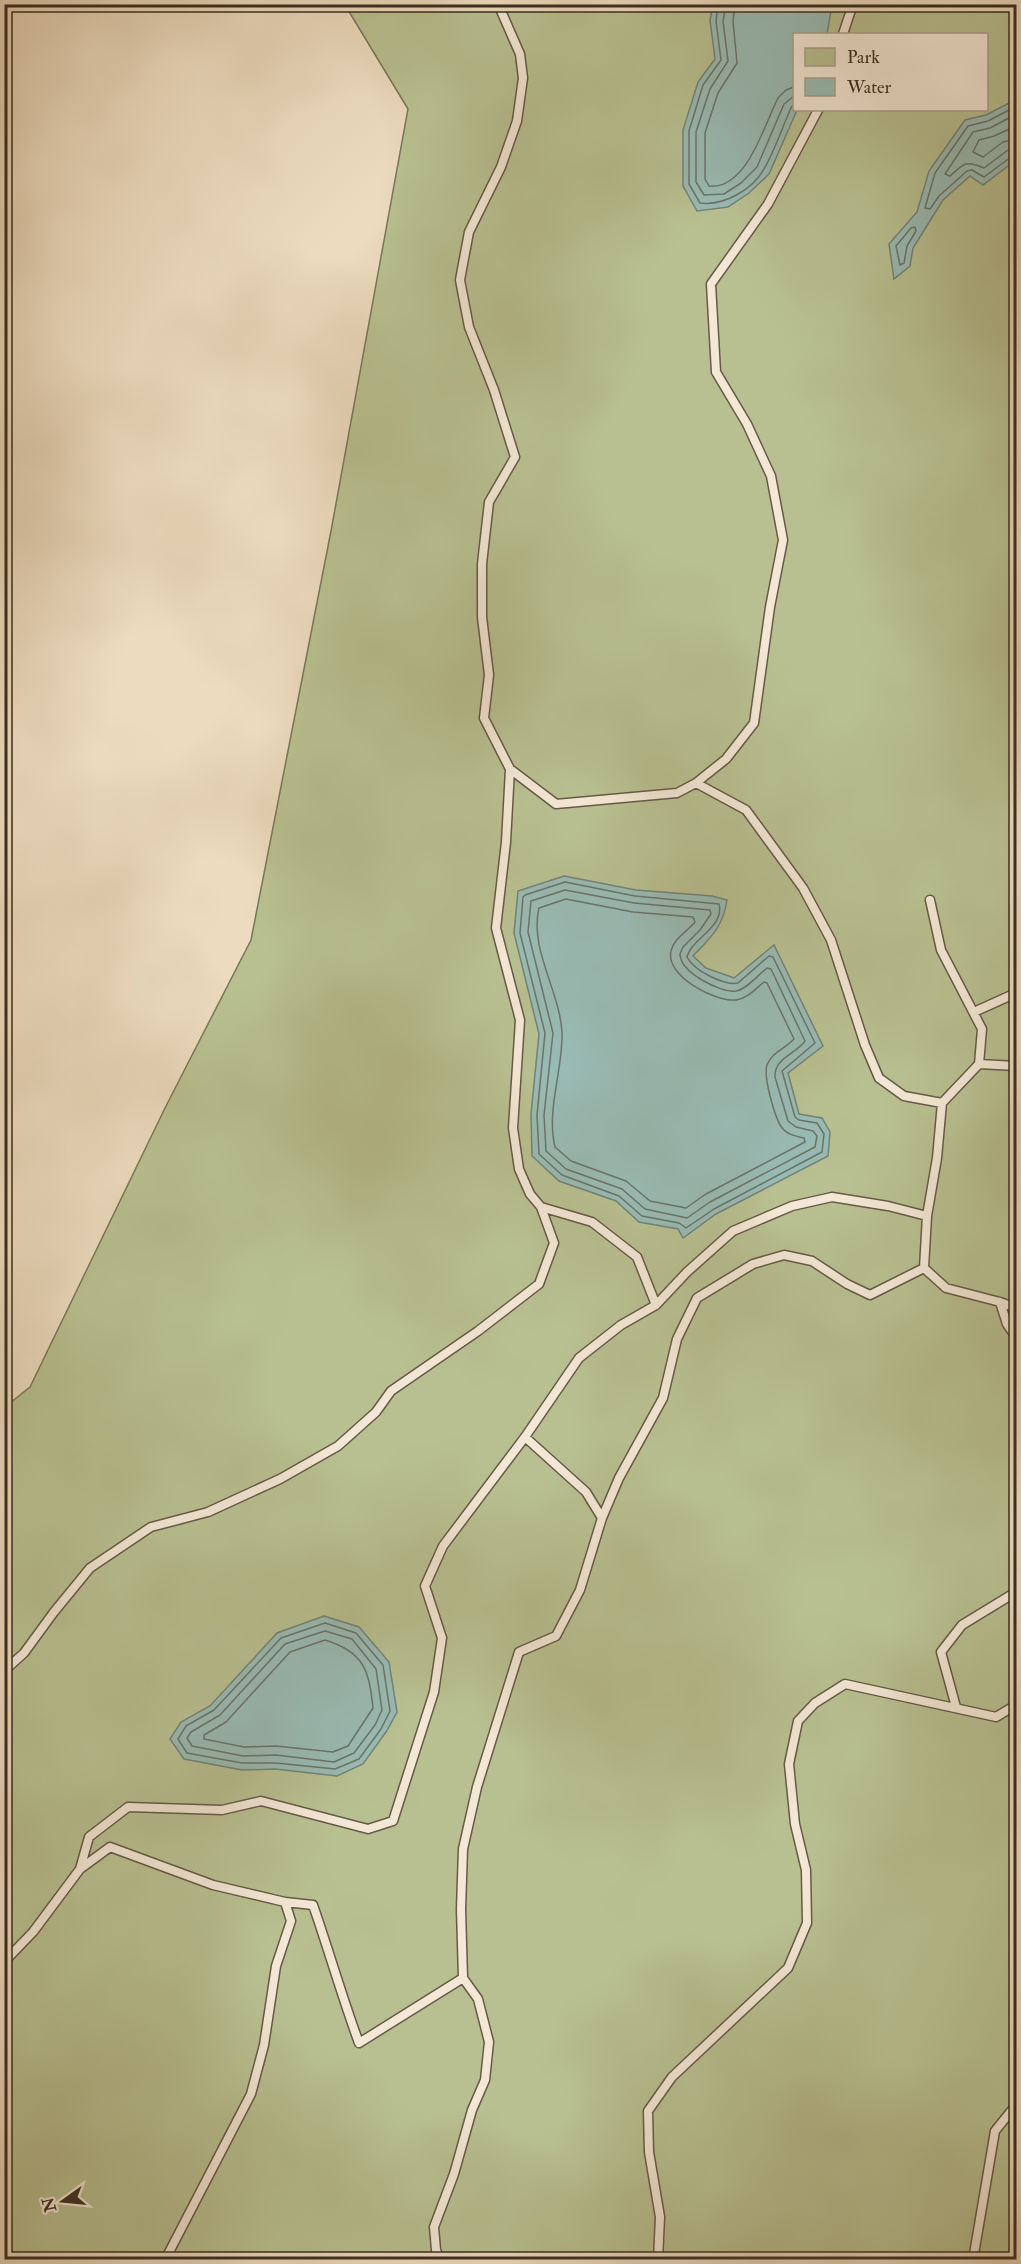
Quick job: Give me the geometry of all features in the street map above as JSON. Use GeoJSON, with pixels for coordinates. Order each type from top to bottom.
{"type":"FeatureCollection","features":[{"type":"Feature","properties":{"kind":"lane"},"geometry":{"type":"LineString","coordinates":[[498,4],[520,54],[523,78],[517,122],[501,167],[469,232],[460,280],[470,327],[494,390],[515,457],[489,502],[482,564],[482,617],[489,675],[484,718],[510,769],[556,804],[677,793],[696,783],[726,759],[754,723],[770,608],[783,540],[771,476],[747,424],[716,372],[711,284],[768,204],[817,111]]}},
{"type":"Feature","properties":{"kind":"lane"},"geometry":{"type":"LineString","coordinates":[[843,33],[853,4]]}},
{"type":"Feature","properties":{"kind":"lane"},"geometry":{"type":"LineString","coordinates":[[4,1671],[24,1653],[90,1568],[151,1527],[208,1512],[280,1479],[338,1446],[376,1412],[391,1391],[478,1331],[539,1284],[554,1243],[541,1207],[530,1194],[519,1169],[513,1128],[520,1020],[496,928],[506,842],[510,769]]}},
{"type":"Feature","properties":{"kind":"lane"},"geometry":{"type":"LineString","coordinates":[[696,783],[746,810],[803,888],[831,940],[865,1044],[879,1078],[904,1096],[942,1103]]}},
{"type":"Feature","properties":{"kind":"lane"},"geometry":{"type":"LineString","coordinates":[[924,1268],[927,1216],[937,1158],[942,1103],[979,1064],[982,1029],[941,950],[930,900]]}},
{"type":"Feature","properties":{"kind":"lane"},"geometry":{"type":"LineString","coordinates":[[974,1012],[1017,993]]}},
{"type":"Feature","properties":{"kind":"lane"},"geometry":{"type":"LineString","coordinates":[[979,1064],[1017,1066]]}},
{"type":"Feature","properties":{"kind":"lane"},"geometry":{"type":"LineString","coordinates":[[80,1869],[89,1837],[128,1807],[222,1810],[261,1801],[368,1829],[393,1821],[434,1692],[442,1638],[425,1586],[442,1546],[525,1437],[579,1358],[621,1325],[656,1305],[687,1272],[733,1232],[792,1206],[832,1197],[888,1206],[927,1216]]}},
{"type":"Feature","properties":{"kind":"lane"},"geometry":{"type":"LineString","coordinates":[[541,1207],[592,1222],[637,1257],[656,1305]]}},
{"type":"Feature","properties":{"kind":"lane"},"geometry":{"type":"LineString","coordinates":[[440,2259],[436,2250],[434,2227],[454,2174],[472,2110],[485,2080],[489,2042],[478,1999],[464,1978],[461,1910],[463,1850],[477,1787],[519,1652],[556,1636],[580,1590],[602,1518],[619,1478],[663,1398],[677,1339],[697,1298],[753,1264],[784,1256],[812,1262],[847,1284],[870,1295],[924,1268]]}},
{"type":"Feature","properties":{"kind":"lane"},"geometry":{"type":"LineString","coordinates":[[924,1268],[946,1288],[1017,1308]]}},
{"type":"Feature","properties":{"kind":"lane"},"geometry":{"type":"LineString","coordinates":[[1000,1302],[1007,1324],[1017,1337]]}},
{"type":"Feature","properties":{"kind":"lane"},"geometry":{"type":"LineString","coordinates":[[525,1437],[586,1492],[602,1518]]}},
{"type":"Feature","properties":{"kind":"lane"},"geometry":{"type":"LineString","coordinates":[[956,1707],[941,1652],[962,1625],[1017,1592]]}},
{"type":"Feature","properties":{"kind":"lane"},"geometry":{"type":"LineString","coordinates":[[658,2259],[660,2217],[648,2152],[648,2111],[672,2077],[788,1968],[807,1923],[806,1870],[795,1824],[789,1764],[798,1721],[815,1703],[845,1684],[996,1717],[1017,1705]]}},
{"type":"Feature","properties":{"kind":"lane"},"geometry":{"type":"LineString","coordinates":[[4,1962],[33,1932],[80,1869],[110,1847],[213,1885],[285,1902],[313,1905],[331,1957],[340,1993],[360,2043],[464,1978]]}},
{"type":"Feature","properties":{"kind":"lane"},"geometry":{"type":"LineString","coordinates":[[165,2259],[251,2094],[264,2046],[276,1966],[291,1921],[285,1902]]}},
{"type":"Feature","properties":{"kind":"lane"},"geometry":{"type":"LineString","coordinates":[[973,2259],[996,2131],[1017,2105]]}},
{"type":"Feature","properties":{"kind":"green space"},"geometry":{"type":"Polygon","coordinates":[[[345,5],[1016,5],[1016,2259],[5,2260],[5,1407],[30,1387],[165,1108],[251,940],[331,531],[408,109],[345,5]]]}},
{"type":"Feature","properties":{"kind":"water"},"geometry":{"type":"Polygon","coordinates":[[[713,5],[832,5],[827,33],[793,33],[793,111],[797,111],[769,174],[749,193],[728,207],[697,211],[683,186],[683,130],[698,82],[715,59],[710,20],[713,5]]]}},
{"type":"Feature","properties":{"kind":"water"},"geometry":{"type":"Polygon","coordinates":[[[1013,101],[1016,107],[1016,160],[983,185],[970,176],[943,200],[913,248],[910,266],[894,279],[889,244],[917,212],[929,171],[965,120],[986,115],[1013,101]]]}},
{"type":"Feature","properties":{"kind":"water"},"geometry":{"type":"Polygon","coordinates":[[[564,876],[636,890],[712,896],[727,900],[719,925],[693,956],[706,968],[734,978],[774,945],[823,1046],[788,1073],[799,1114],[822,1118],[830,1132],[828,1156],[716,1214],[683,1238],[678,1229],[639,1222],[616,1201],[559,1181],[532,1156],[531,1114],[539,1034],[514,933],[518,891],[564,876]]]}},
{"type":"Feature","properties":{"kind":"water"},"geometry":{"type":"Polygon","coordinates":[[[324,1616],[359,1627],[389,1662],[397,1712],[363,1764],[337,1776],[275,1769],[242,1770],[184,1759],[170,1739],[181,1722],[210,1706],[277,1633],[324,1616]]]}}]}
